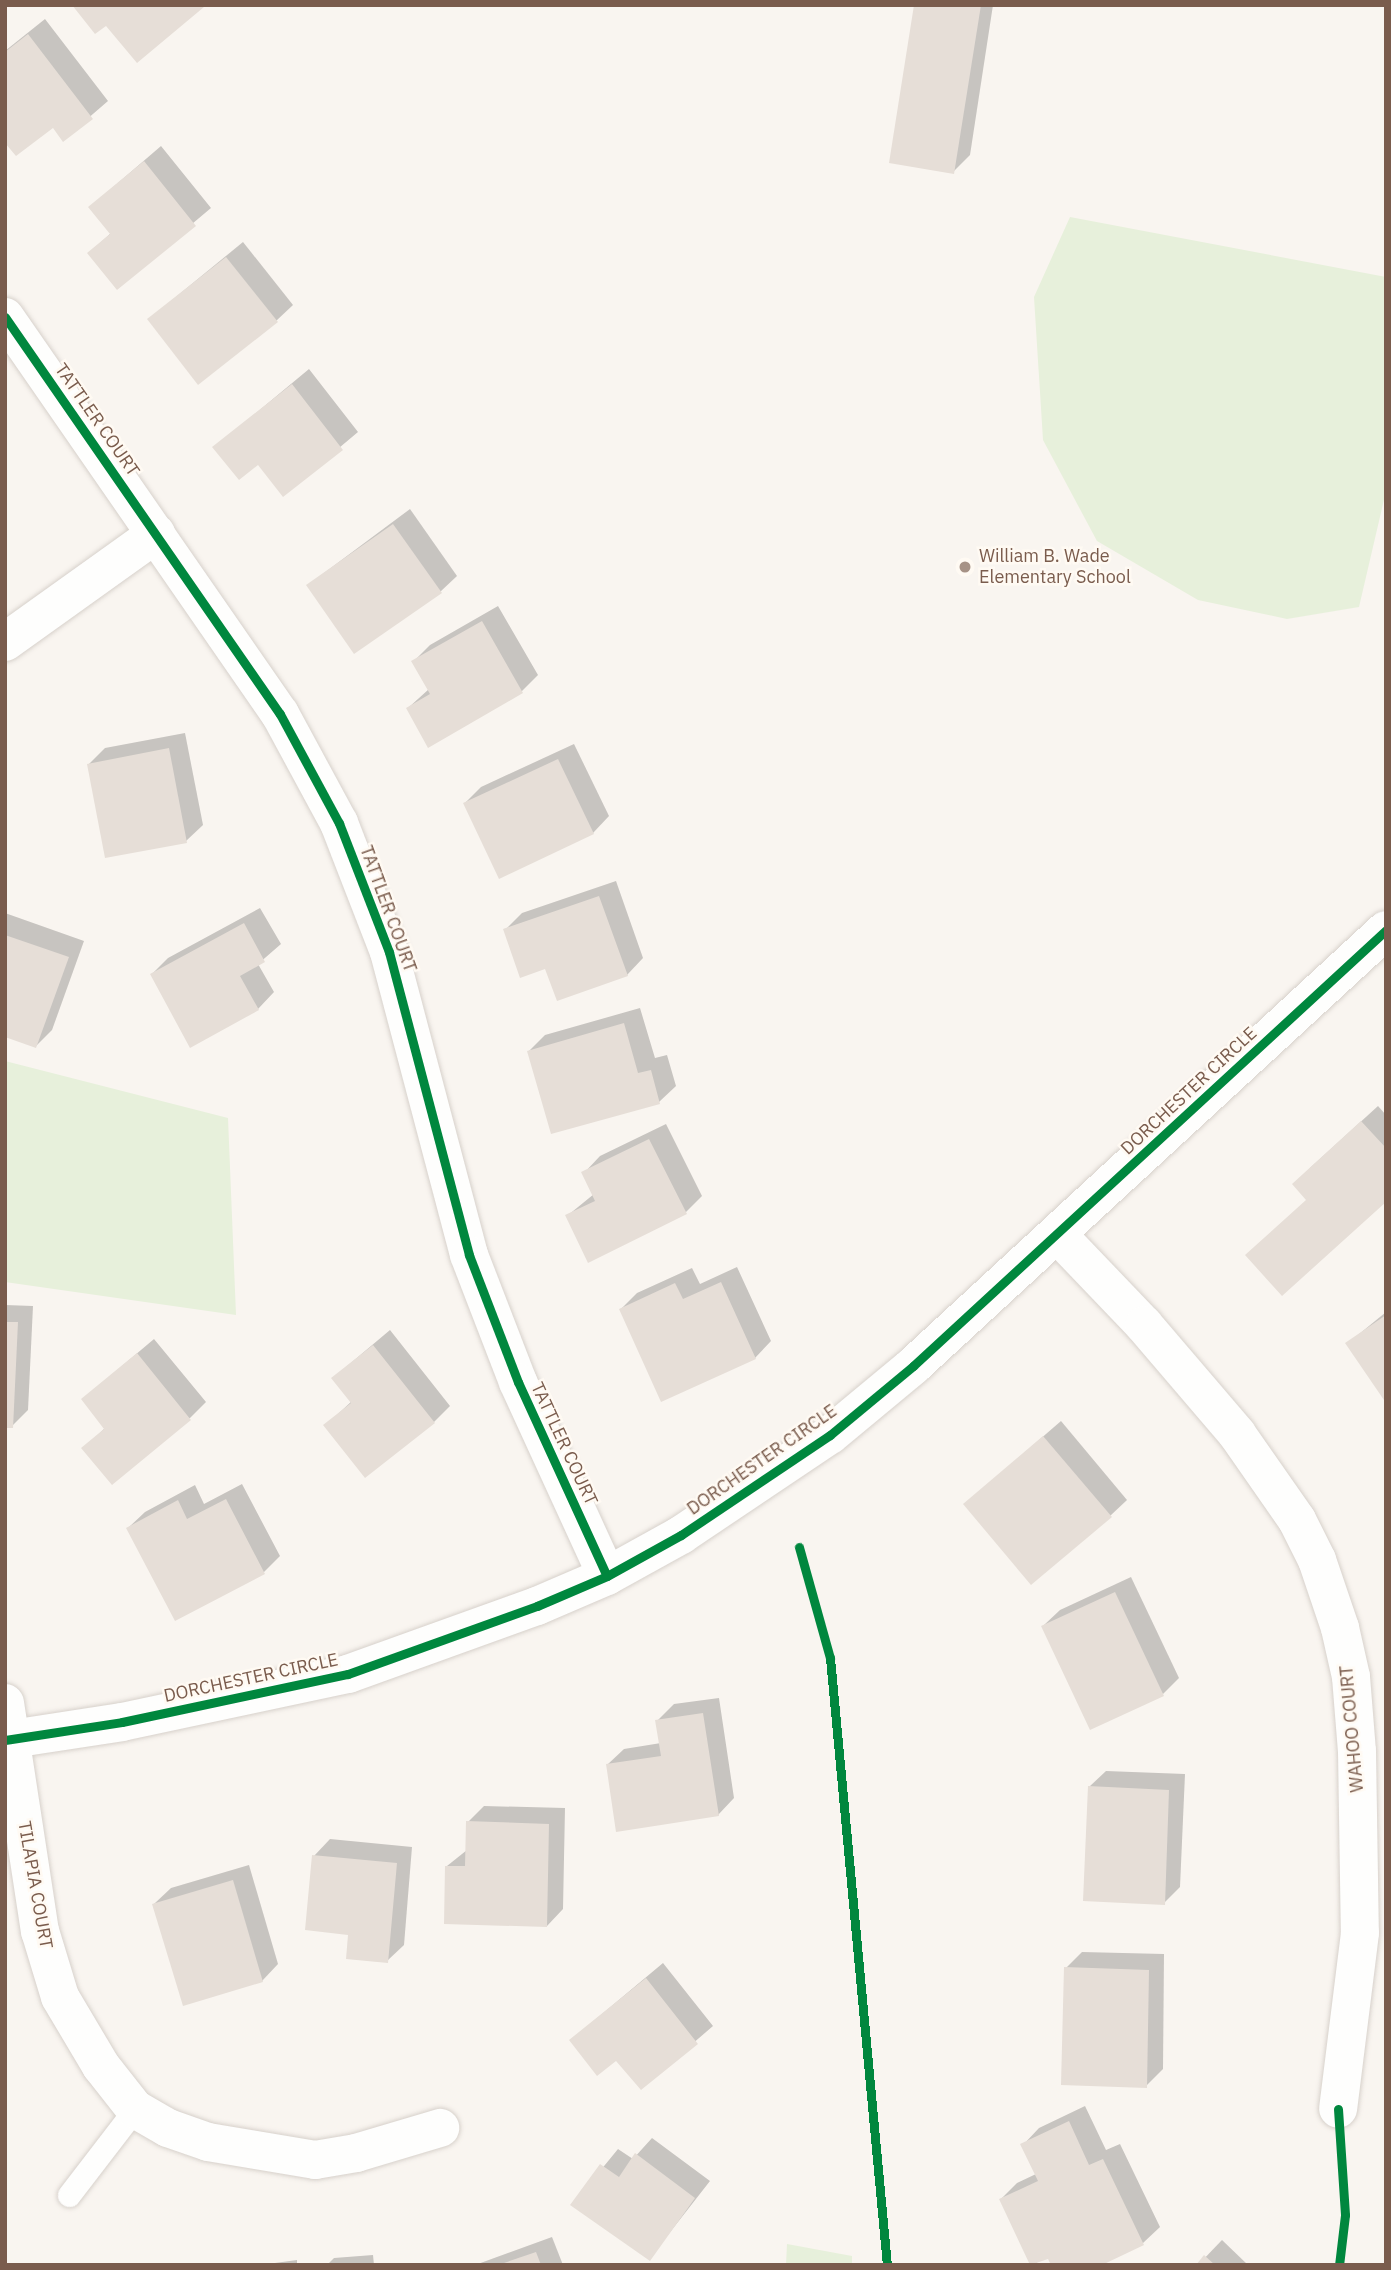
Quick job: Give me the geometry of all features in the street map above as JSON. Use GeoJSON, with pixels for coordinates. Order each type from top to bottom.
{"type":"FeatureCollection","features":[{"type":"Feature","properties":{"kind":"street","name":"TATTLER COURT"},"geometry":{"type":"LineString","coordinates":[[5,317],[280,714],[340,823],[389,953],[474,1267],[518,1382],[607,1576]]}},
{"type":"Feature","properties":{"kind":"street"},"geometry":{"type":"LineString","coordinates":[[5,642],[156,534]]}},
{"type":"Feature","properties":{"kind":"street","name":"DORCHESTER CIRCLE"},"geometry":{"type":"LineString","coordinates":[[8,1727],[122,1721],[348,1674],[464,1635],[607,1576],[681,1535],[830,1435],[1058,1235],[1386,930]]}},
{"type":"Feature","properties":{"kind":"street","name":"WAHOO COURT"},"geometry":{"type":"LineString","coordinates":[[1058,1235],[1162,1345],[1244,1444],[1297,1520],[1317,1560],[1340,1628],[1351,1677],[1357,1751],[1360,1933],[1338,2109]]}},
{"type":"Feature","properties":{"kind":"street","name":"TILAPIA COURT"},"geometry":{"type":"LineString","coordinates":[[8,1727],[40,1931],[60,1997],[101,2066],[135,2109],[168,2128],[208,2142],[314,2160],[356,2153],[440,2128]]}},
{"type":"Feature","properties":{"kind":"lane"},"geometry":{"type":"LineString","coordinates":[[69,2195],[135,2109]]}},
{"type":"Feature","properties":{"kind":"green space"},"geometry":{"type":"Polygon","coordinates":[[[1070,217],[1386,277],[1386,491],[1359,607],[1287,619],[1198,600],[1097,541],[1043,440],[1034,297],[1070,217]]]}},
{"type":"Feature","properties":{"kind":"green space"},"geometry":{"type":"Polygon","coordinates":[[[5,1061],[228,1118],[236,1315],[5,1282],[5,1061]]]}},
{"type":"Feature","properties":{"kind":"green space"},"geometry":{"type":"Polygon","coordinates":[[[787,2244],[852,2256],[852,2265],[786,2265],[787,2244]]]}},
{"type":"Feature","properties":{"kind":"building"},"geometry":{"type":"Polygon","coordinates":[[[72,5],[204,7],[137,63],[106,26],[95,34],[72,5]]]}},
{"type":"Feature","properties":{"kind":"building"},"geometry":{"type":"Polygon","coordinates":[[[914,5],[981,5],[954,174],[889,163],[914,5]]]}},
{"type":"Feature","properties":{"kind":"building"},"geometry":{"type":"Polygon","coordinates":[[[28,34],[93,119],[63,142],[53,128],[16,156],[5,143],[5,52],[28,34]]]}},
{"type":"Feature","properties":{"kind":"building"},"geometry":{"type":"Polygon","coordinates":[[[144,161],[196,226],[117,290],[87,253],[110,234],[88,207],[144,161]]]}},
{"type":"Feature","properties":{"kind":"building"},"geometry":{"type":"Polygon","coordinates":[[[226,257],[278,322],[198,385],[147,319],[226,257]]]}},
{"type":"Feature","properties":{"kind":"building"},"geometry":{"type":"Polygon","coordinates":[[[292,384],[343,450],[283,497],[258,465],[239,480],[212,447],[292,384]]]}},
{"type":"Feature","properties":{"kind":"building"},"geometry":{"type":"Polygon","coordinates":[[[393,524],[442,593],[354,654],[306,585],[393,524]]]}},
{"type":"Feature","properties":{"kind":"building"},"geometry":{"type":"Polygon","coordinates":[[[482,621],[523,693],[428,748],[406,708],[430,694],[411,661],[482,621]]]}},
{"type":"Feature","properties":{"kind":"building"},"geometry":{"type":"Polygon","coordinates":[[[169,748],[187,843],[105,858],[87,764],[169,748]]]}},
{"type":"Feature","properties":{"kind":"building"},"geometry":{"type":"Polygon","coordinates":[[[558,759],[594,834],[499,879],[463,803],[558,759]]]}},
{"type":"Feature","properties":{"kind":"building"},"geometry":{"type":"Polygon","coordinates":[[[599,896],[628,976],[557,1001],[545,969],[520,978],[503,929],[599,896]]]}},
{"type":"Feature","properties":{"kind":"building"},"geometry":{"type":"Polygon","coordinates":[[[244,923],[265,962],[240,976],[259,1010],[190,1048],[150,974],[244,923]]]}},
{"type":"Feature","properties":{"kind":"building"},"geometry":{"type":"Polygon","coordinates":[[[5,935],[69,957],[36,1048],[5,1037],[5,935]]]}},
{"type":"Feature","properties":{"kind":"building"},"geometry":{"type":"Polygon","coordinates":[[[624,1023],[638,1073],[651,1070],[660,1104],[551,1134],[527,1051],[624,1023]]]}},
{"type":"Feature","properties":{"kind":"building"},"geometry":{"type":"Polygon","coordinates":[[[1361,1121],[1386,1148],[1386,1202],[1282,1296],[1245,1255],[1306,1200],[1292,1184],[1361,1121]]]}},
{"type":"Feature","properties":{"kind":"building"},"geometry":{"type":"Polygon","coordinates":[[[649,1139],[687,1214],[588,1263],[565,1215],[595,1201],[581,1172],[649,1139]]]}},
{"type":"Feature","properties":{"kind":"building"},"geometry":{"type":"Polygon","coordinates":[[[721,1282],[756,1359],[661,1402],[619,1309],[675,1283],[683,1299],[721,1282]]]}},
{"type":"Feature","properties":{"kind":"building"},"geometry":{"type":"Polygon","coordinates":[[[1386,1315],[1386,1403],[1345,1343],[1386,1315]]]}},
{"type":"Feature","properties":{"kind":"building"},"geometry":{"type":"Polygon","coordinates":[[[5,1322],[18,1322],[13,1428],[5,1428],[5,1322]]]}},
{"type":"Feature","properties":{"kind":"building"},"geometry":{"type":"Polygon","coordinates":[[[373,1345],[435,1423],[365,1478],[323,1425],[351,1403],[331,1378],[373,1345]]]}},
{"type":"Feature","properties":{"kind":"building"},"geometry":{"type":"Polygon","coordinates":[[[137,1353],[191,1420],[112,1485],[81,1448],[104,1429],[81,1399],[137,1353]]]}},
{"type":"Feature","properties":{"kind":"building"},"geometry":{"type":"Polygon","coordinates":[[[1043,1436],[1112,1517],[1031,1585],[963,1504],[1043,1436]]]}},
{"type":"Feature","properties":{"kind":"building"},"geometry":{"type":"Polygon","coordinates":[[[226,1499],[265,1574],[175,1621],[126,1528],[178,1500],[187,1519],[226,1499]]]}},
{"type":"Feature","properties":{"kind":"building"},"geometry":{"type":"Polygon","coordinates":[[[1115,1592],[1164,1696],[1090,1730],[1041,1626],[1115,1592]]]}},
{"type":"Feature","properties":{"kind":"building"},"geometry":{"type":"Polygon","coordinates":[[[703,1713],[719,1816],[616,1832],[606,1764],[661,1756],[655,1720],[703,1713]]]}},
{"type":"Feature","properties":{"kind":"building"},"geometry":{"type":"Polygon","coordinates":[[[1088,1786],[1169,1790],[1165,1905],[1083,1901],[1088,1786]]]}},
{"type":"Feature","properties":{"kind":"building"},"geometry":{"type":"Polygon","coordinates":[[[466,1821],[549,1824],[547,1927],[444,1924],[445,1866],[465,1866],[466,1821]]]}},
{"type":"Feature","properties":{"kind":"building"},"geometry":{"type":"Polygon","coordinates":[[[312,1855],[397,1863],[388,1963],[346,1959],[348,1935],[305,1930],[312,1855]]]}},
{"type":"Feature","properties":{"kind":"building"},"geometry":{"type":"Polygon","coordinates":[[[233,1880],[263,1982],[183,2006],[152,1904],[233,1880]]]}},
{"type":"Feature","properties":{"kind":"building"},"geometry":{"type":"Polygon","coordinates":[[[1064,1967],[1149,1970],[1147,2088],[1061,2085],[1064,1967]]]}},
{"type":"Feature","properties":{"kind":"building"},"geometry":{"type":"Polygon","coordinates":[[[646,1978],[698,2044],[641,2090],[616,2061],[597,2076],[569,2040],[646,1978]]]}},
{"type":"Feature","properties":{"kind":"building"},"geometry":{"type":"Polygon","coordinates":[[[1069,2121],[1089,2165],[1103,2159],[1144,2245],[1102,2265],[1051,2265],[1048,2259],[1030,2265],[999,2199],[1038,2181],[1020,2144],[1069,2121]]]}},
{"type":"Feature","properties":{"kind":"building"},"geometry":{"type":"Polygon","coordinates":[[[635,2153],[695,2198],[650,2261],[570,2205],[600,2164],[619,2177],[635,2153]]]}},
{"type":"Feature","properties":{"kind":"building"},"geometry":{"type":"Polygon","coordinates":[[[536,2252],[541,2265],[501,2265],[501,2264],[536,2252]]]}},
{"type":"Feature","properties":{"kind":"building"},"geometry":{"type":"Polygon","coordinates":[[[1204,2255],[1215,2265],[1196,2265],[1204,2255]]]}},
{"type":"Feature","properties":{"kind":"cycle path"},"geometry":{"type":"LineString","coordinates":[[5,317],[280,714],[339,823],[389,952],[469,1255],[518,1382],[607,1576]]}},
{"type":"Feature","properties":{"kind":"cycle path"},"geometry":{"type":"LineString","coordinates":[[5,1740],[122,1722],[348,1674],[537,1606],[607,1576],[681,1535],[830,1435],[913,1366],[1386,930]]}},
{"type":"Feature","properties":{"kind":"cycle path"},"geometry":{"type":"LineString","coordinates":[[799,1547],[830,1658],[887,2265]]}},
{"type":"Feature","properties":{"kind":"cycle path"},"geometry":{"type":"LineString","coordinates":[[1338,2109],[1345,2215],[1339,2265]]}},
{"type":"Feature","properties":{"kind":"place","name":"William B. Wade Elementary School"},"geometry":{"type":"Point","coordinates":[965,567]}}]}
